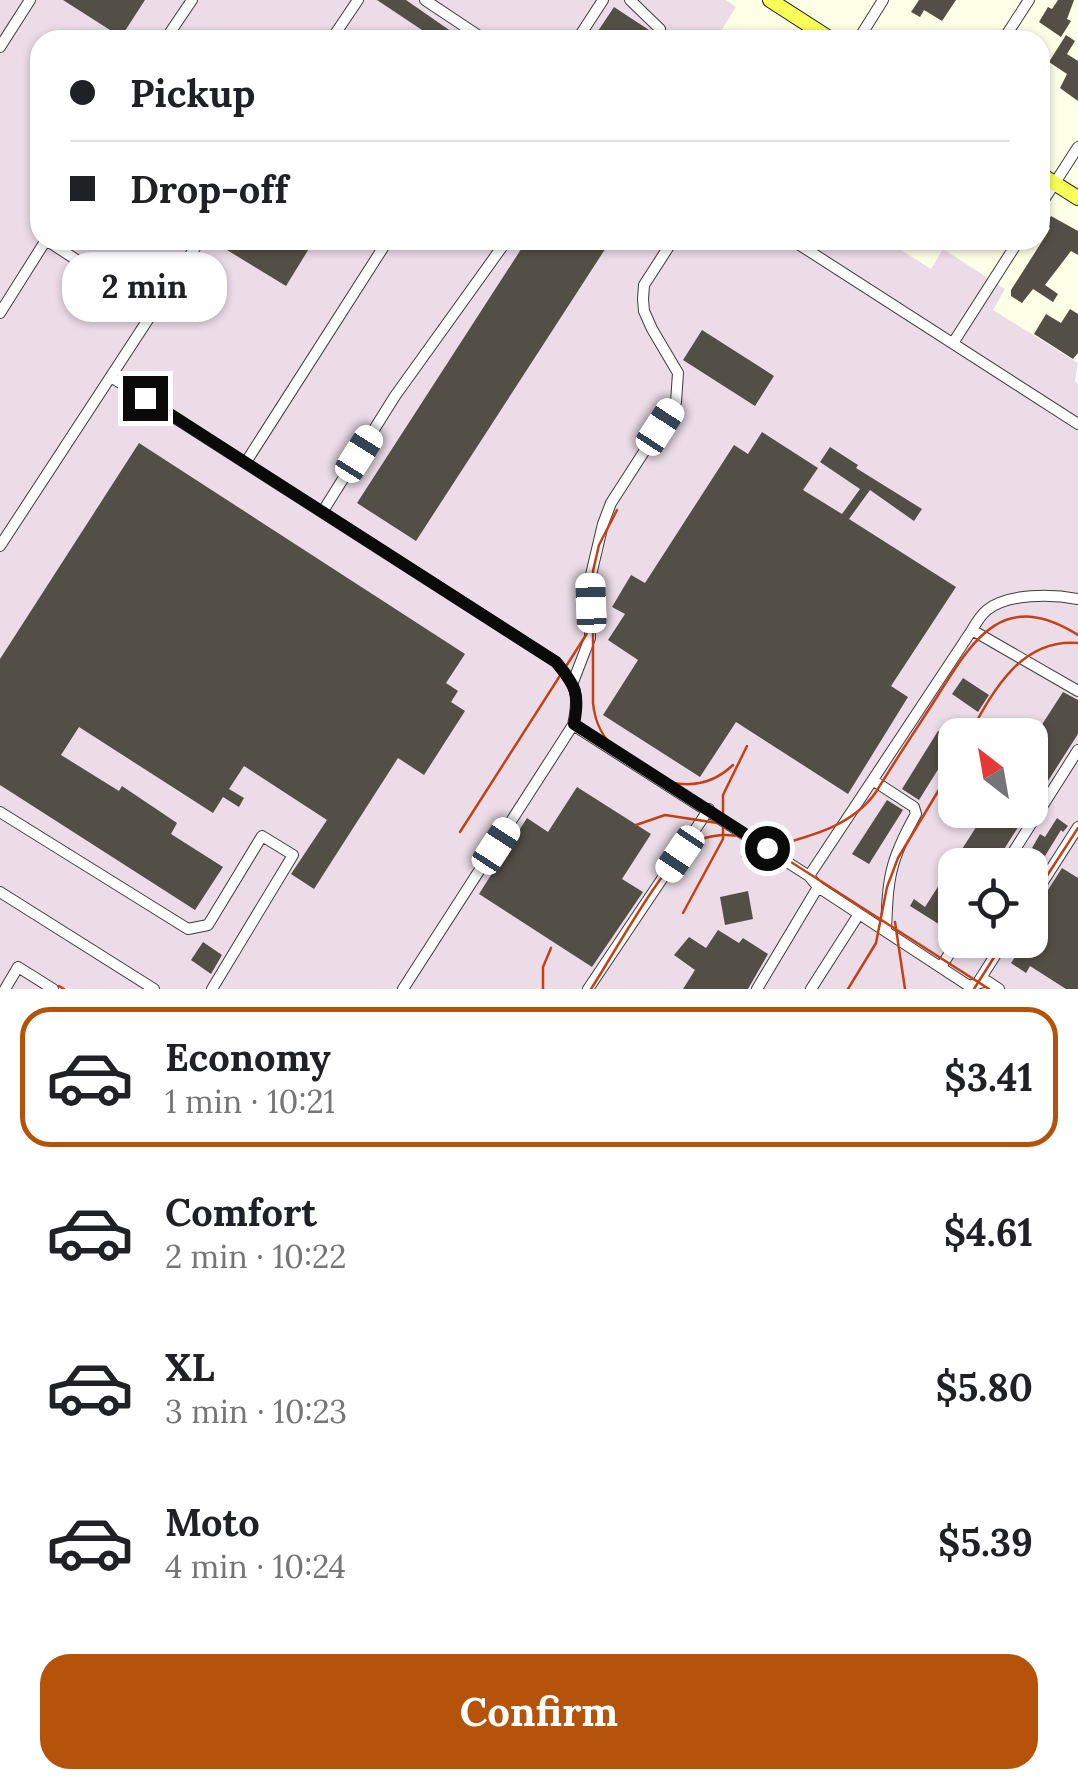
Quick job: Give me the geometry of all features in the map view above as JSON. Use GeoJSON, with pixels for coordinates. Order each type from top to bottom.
{"type":"FeatureCollection","features":[{"type":"Feature","properties":{"kind":"main road"},"geometry":{"type":"LineString","coordinates":[[770,0],[816,30]]}},
{"type":"Feature","properties":{"kind":"main road"},"geometry":{"type":"LineString","coordinates":[[1050,180],[1078,198]]}},
{"type":"Feature","properties":{"kind":"street"},"geometry":{"type":"LineString","coordinates":[[0,47],[30,0]]}},
{"type":"Feature","properties":{"kind":"street"},"geometry":{"type":"LineString","coordinates":[[172,30],[192,0]]}},
{"type":"Feature","properties":{"kind":"street"},"geometry":{"type":"LineString","coordinates":[[338,30],[358,0]]}},
{"type":"Feature","properties":{"kind":"street"},"geometry":{"type":"LineString","coordinates":[[425,0],[470,30]]}},
{"type":"Feature","properties":{"kind":"street"},"geometry":{"type":"LineString","coordinates":[[584,30],[603,0]]}},
{"type":"Feature","properties":{"kind":"street"},"geometry":{"type":"LineString","coordinates":[[630,0],[659,30]]}},
{"type":"Feature","properties":{"kind":"street"},"geometry":{"type":"LineString","coordinates":[[864,30],[884,0]]}},
{"type":"Feature","properties":{"kind":"street"},"geometry":{"type":"LineString","coordinates":[[1010,30],[1029,0]]}},
{"type":"Feature","properties":{"kind":"street"},"geometry":{"type":"LineString","coordinates":[[1050,191],[1078,147]]}},
{"type":"Feature","properties":{"kind":"street"},"geometry":{"type":"LineString","coordinates":[[0,312],[40,250]]}},
{"type":"Feature","properties":{"kind":"street"},"geometry":{"type":"LineString","coordinates":[[61,250],[154,311]]}},
{"type":"Feature","properties":{"kind":"street"},"geometry":{"type":"LineString","coordinates":[[0,546],[194,250]]}},
{"type":"Feature","properties":{"kind":"street"},"geometry":{"type":"LineString","coordinates":[[246,462],[382,250]]}},
{"type":"Feature","properties":{"kind":"street"},"geometry":{"type":"LineString","coordinates":[[323,511],[396,396],[499,250]]}},
{"type":"Feature","properties":{"kind":"street"},"geometry":{"type":"LineString","coordinates":[[573,682],[590,638],[590,579],[603,524],[611,504],[676,402],[678,373],[652,329],[643,299],[644,285],[667,250]]}},
{"type":"Feature","properties":{"kind":"street"},"geometry":{"type":"LineString","coordinates":[[808,250],[1078,424]]}},
{"type":"Feature","properties":{"kind":"street"},"geometry":{"type":"LineString","coordinates":[[953,343],[1013,250]]}},
{"type":"Feature","properties":{"kind":"street"},"geometry":{"type":"LineString","coordinates":[[111,377],[556,662],[573,682],[578,702],[574,724],[404,989]]}},
{"type":"Feature","properties":{"kind":"street"},"geometry":{"type":"LineString","coordinates":[[809,876],[984,611],[1022,598],[1078,599]]}},
{"type":"Feature","properties":{"kind":"street"},"geometry":{"type":"LineString","coordinates":[[972,630],[1078,692]]}},
{"type":"Feature","properties":{"kind":"street"},"geometry":{"type":"LineString","coordinates":[[574,724],[809,876],[818,887],[969,986],[987,981],[1000,989]]}},
{"type":"Feature","properties":{"kind":"street"},"geometry":{"type":"LineString","coordinates":[[1016,848],[1078,750]]}},
{"type":"Feature","properties":{"kind":"street"},"geometry":{"type":"LineString","coordinates":[[874,781],[914,808],[916,814],[899,844],[888,876],[886,931]]}},
{"type":"Feature","properties":{"kind":"street"},"geometry":{"type":"LineString","coordinates":[[588,989],[709,810]]}},
{"type":"Feature","properties":{"kind":"street"},"geometry":{"type":"LineString","coordinates":[[0,812],[188,929],[208,925],[262,836],[293,855],[212,989]]}},
{"type":"Feature","properties":{"kind":"street"},"geometry":{"type":"LineString","coordinates":[[1048,874],[1078,827]]}},
{"type":"Feature","properties":{"kind":"street"},"geometry":{"type":"LineString","coordinates":[[758,989],[818,887]]}},
{"type":"Feature","properties":{"kind":"street"},"geometry":{"type":"LineString","coordinates":[[0,892],[154,989]]}},
{"type":"Feature","properties":{"kind":"street"},"geometry":{"type":"LineString","coordinates":[[810,989],[859,914]]}},
{"type":"Feature","properties":{"kind":"street"},"geometry":{"type":"LineString","coordinates":[[940,967],[946,958]]}},
{"type":"Feature","properties":{"kind":"street"},"geometry":{"type":"LineString","coordinates":[[975,986],[993,958]]}},
{"type":"Feature","properties":{"kind":"street"},"geometry":{"type":"LineString","coordinates":[[4,989],[18,967],[53,989]]}},
{"type":"Feature","properties":{"kind":"shaded area"},"geometry":{"type":"Polygon","coordinates":[[[0,0],[726,0],[736,7],[721,30],[30,30],[30,250],[901,250],[931,269],[945,250],[1005,289],[993,310],[1078,363],[1078,989],[0,989],[0,0]]]}},
{"type":"Feature","properties":{"kind":"building"},"geometry":{"type":"Polygon","coordinates":[[[63,0],[145,0],[126,30],[110,30],[63,0]]]}},
{"type":"Feature","properties":{"kind":"building"},"geometry":{"type":"Polygon","coordinates":[[[377,0],[406,0],[449,30],[422,30],[377,0]]]}},
{"type":"Feature","properties":{"kind":"building"},"geometry":{"type":"Polygon","coordinates":[[[919,0],[956,0],[942,21],[924,10],[920,17],[911,12],[919,0]]]}},
{"type":"Feature","properties":{"kind":"building"},"geometry":{"type":"Polygon","coordinates":[[[1058,0],[1074,0],[1067,19],[1071,21],[1061,37],[1039,22],[1058,0]]]}},
{"type":"Feature","properties":{"kind":"building"},"geometry":{"type":"Polygon","coordinates":[[[614,7],[649,30],[599,30],[614,7]]]}},
{"type":"Feature","properties":{"kind":"building"},"geometry":{"type":"Polygon","coordinates":[[[1066,35],[1075,41],[1067,54],[1078,61],[1078,101],[1060,88],[1067,74],[1050,60],[1066,35]]]}},
{"type":"Feature","properties":{"kind":"building"},"geometry":{"type":"Polygon","coordinates":[[[1050,218],[1078,231],[1078,255],[1071,251],[1045,285],[1058,294],[1053,302],[1033,289],[1022,303],[1011,296],[1011,290],[1037,250],[1050,250],[1050,218]]]}},
{"type":"Feature","properties":{"kind":"building"},"geometry":{"type":"Polygon","coordinates":[[[227,250],[308,250],[286,286],[227,250]]]}},
{"type":"Feature","properties":{"kind":"building"},"geometry":{"type":"Polygon","coordinates":[[[521,250],[605,250],[416,541],[357,503],[521,250]]]}},
{"type":"Feature","properties":{"kind":"building"},"geometry":{"type":"Polygon","coordinates":[[[1070,309],[1078,314],[1078,353],[1073,359],[1034,334],[1046,314],[1061,323],[1070,309]]]}},
{"type":"Feature","properties":{"kind":"building"},"geometry":{"type":"Polygon","coordinates":[[[702,330],[774,376],[755,406],[683,360],[702,330]]]}},
{"type":"Feature","properties":{"kind":"building"},"geometry":{"type":"Polygon","coordinates":[[[762,432],[818,468],[803,490],[842,514],[860,489],[820,462],[830,447],[922,509],[914,521],[870,490],[849,519],[956,587],[891,686],[908,697],[848,794],[736,722],[700,777],[603,715],[638,660],[608,640],[625,614],[612,607],[631,575],[645,583],[734,445],[748,454],[762,432]]]}},
{"type":"Feature","properties":{"kind":"building"},"geometry":{"type":"Polygon","coordinates":[[[139,443],[465,654],[446,683],[458,691],[451,702],[465,711],[424,775],[398,758],[314,889],[291,874],[327,820],[244,766],[229,789],[244,798],[239,807],[223,797],[213,813],[79,727],[61,755],[119,791],[122,786],[177,823],[171,834],[223,867],[195,910],[0,785],[0,659],[139,443]]]}},
{"type":"Feature","properties":{"kind":"building"},"geometry":{"type":"Polygon","coordinates":[[[963,678],[989,695],[978,712],[952,694],[963,678]]]}},
{"type":"Feature","properties":{"kind":"building"},"geometry":{"type":"Polygon","coordinates":[[[1063,692],[1078,700],[1078,734],[1048,781],[1048,718],[1063,692]]]}},
{"type":"Feature","properties":{"kind":"building"},"geometry":{"type":"Polygon","coordinates":[[[938,731],[938,770],[919,800],[902,789],[938,731]]]}},
{"type":"Feature","properties":{"kind":"building"},"geometry":{"type":"Polygon","coordinates":[[[577,787],[651,834],[622,879],[643,892],[592,967],[479,894],[527,818],[548,832],[577,787]]]}},
{"type":"Feature","properties":{"kind":"building"},"geometry":{"type":"Polygon","coordinates":[[[887,800],[903,810],[869,864],[852,854],[887,800]]]}},
{"type":"Feature","properties":{"kind":"building"},"geometry":{"type":"Polygon","coordinates":[[[1057,818],[1068,826],[1048,851],[1048,848],[1032,848],[1040,834],[1045,837],[1057,818]]]}},
{"type":"Feature","properties":{"kind":"building"},"geometry":{"type":"Polygon","coordinates":[[[975,828],[1018,828],[1005,848],[963,848],[975,828]]]}},
{"type":"Feature","properties":{"kind":"building"},"geometry":{"type":"Polygon","coordinates":[[[1062,868],[1078,878],[1078,989],[1066,989],[1030,966],[1026,973],[1011,963],[1014,958],[1048,958],[1048,890],[1062,868]]]}},
{"type":"Feature","properties":{"kind":"building"},"geometry":{"type":"Polygon","coordinates":[[[938,887],[938,924],[910,906],[914,899],[925,907],[938,887]]]}},
{"type":"Feature","properties":{"kind":"building"},"geometry":{"type":"Polygon","coordinates":[[[748,891],[753,919],[725,925],[720,897],[748,891]]]}},
{"type":"Feature","properties":{"kind":"building"},"geometry":{"type":"Polygon","coordinates":[[[718,930],[739,943],[743,938],[768,954],[748,989],[683,989],[695,970],[674,955],[689,937],[706,948],[718,930]]]}},
{"type":"Feature","properties":{"kind":"building"},"geometry":{"type":"Polygon","coordinates":[[[203,942],[222,955],[211,974],[191,960],[203,942]]]}},
{"type":"Feature","properties":{"kind":"railway"},"geometry":{"type":"LineString","coordinates":[[617,510],[599,545],[593,571],[593,703],[598,724],[608,741],[989,989]]}},
{"type":"Feature","properties":{"kind":"railway"},"geometry":{"type":"LineString","coordinates":[[742,856],[833,827],[864,806],[962,658],[992,627],[1009,619],[1029,617],[1052,622],[1078,635]]}},
{"type":"Feature","properties":{"kind":"railway"},"geometry":{"type":"LineString","coordinates":[[460,832],[590,625]]}},
{"type":"Feature","properties":{"kind":"railway"},"geometry":{"type":"LineString","coordinates":[[978,718],[999,685],[1025,658],[1040,649],[1078,643]]}},
{"type":"Feature","properties":{"kind":"railway"},"geometry":{"type":"LineString","coordinates":[[683,913],[723,839],[723,795],[747,746]]}},
{"type":"Feature","properties":{"kind":"railway"},"geometry":{"type":"LineString","coordinates":[[669,782],[704,782],[733,765]]}},
{"type":"Feature","properties":{"kind":"railway"},"geometry":{"type":"LineString","coordinates":[[848,989],[876,943],[887,887],[898,858],[938,791]]}},
{"type":"Feature","properties":{"kind":"railway"},"geometry":{"type":"LineString","coordinates":[[636,825],[665,815],[724,824]]}},
{"type":"Feature","properties":{"kind":"railway"},"geometry":{"type":"LineString","coordinates":[[1048,874],[1078,828]]}},
{"type":"Feature","properties":{"kind":"railway"},"geometry":{"type":"LineString","coordinates":[[591,989],[655,887],[682,852],[713,836],[747,838]]}},
{"type":"Feature","properties":{"kind":"railway"},"geometry":{"type":"LineString","coordinates":[[895,922],[905,989]]}},
{"type":"Feature","properties":{"kind":"railway"},"geometry":{"type":"LineString","coordinates":[[543,989],[543,967],[551,948]]}},
{"type":"Feature","properties":{"kind":"railway"},"geometry":{"type":"LineString","coordinates":[[974,989],[994,958]]}},
{"type":"Feature","properties":{"kind":"railway"},"geometry":{"type":"LineString","coordinates":[[59,986],[64,989]]}},
{"type":"Feature","properties":{"kind":"route"},"geometry":{"type":"LineString","coordinates":[[145,398],[556,662],[573,682],[578,702],[574,724],[767,848]]}}]}
